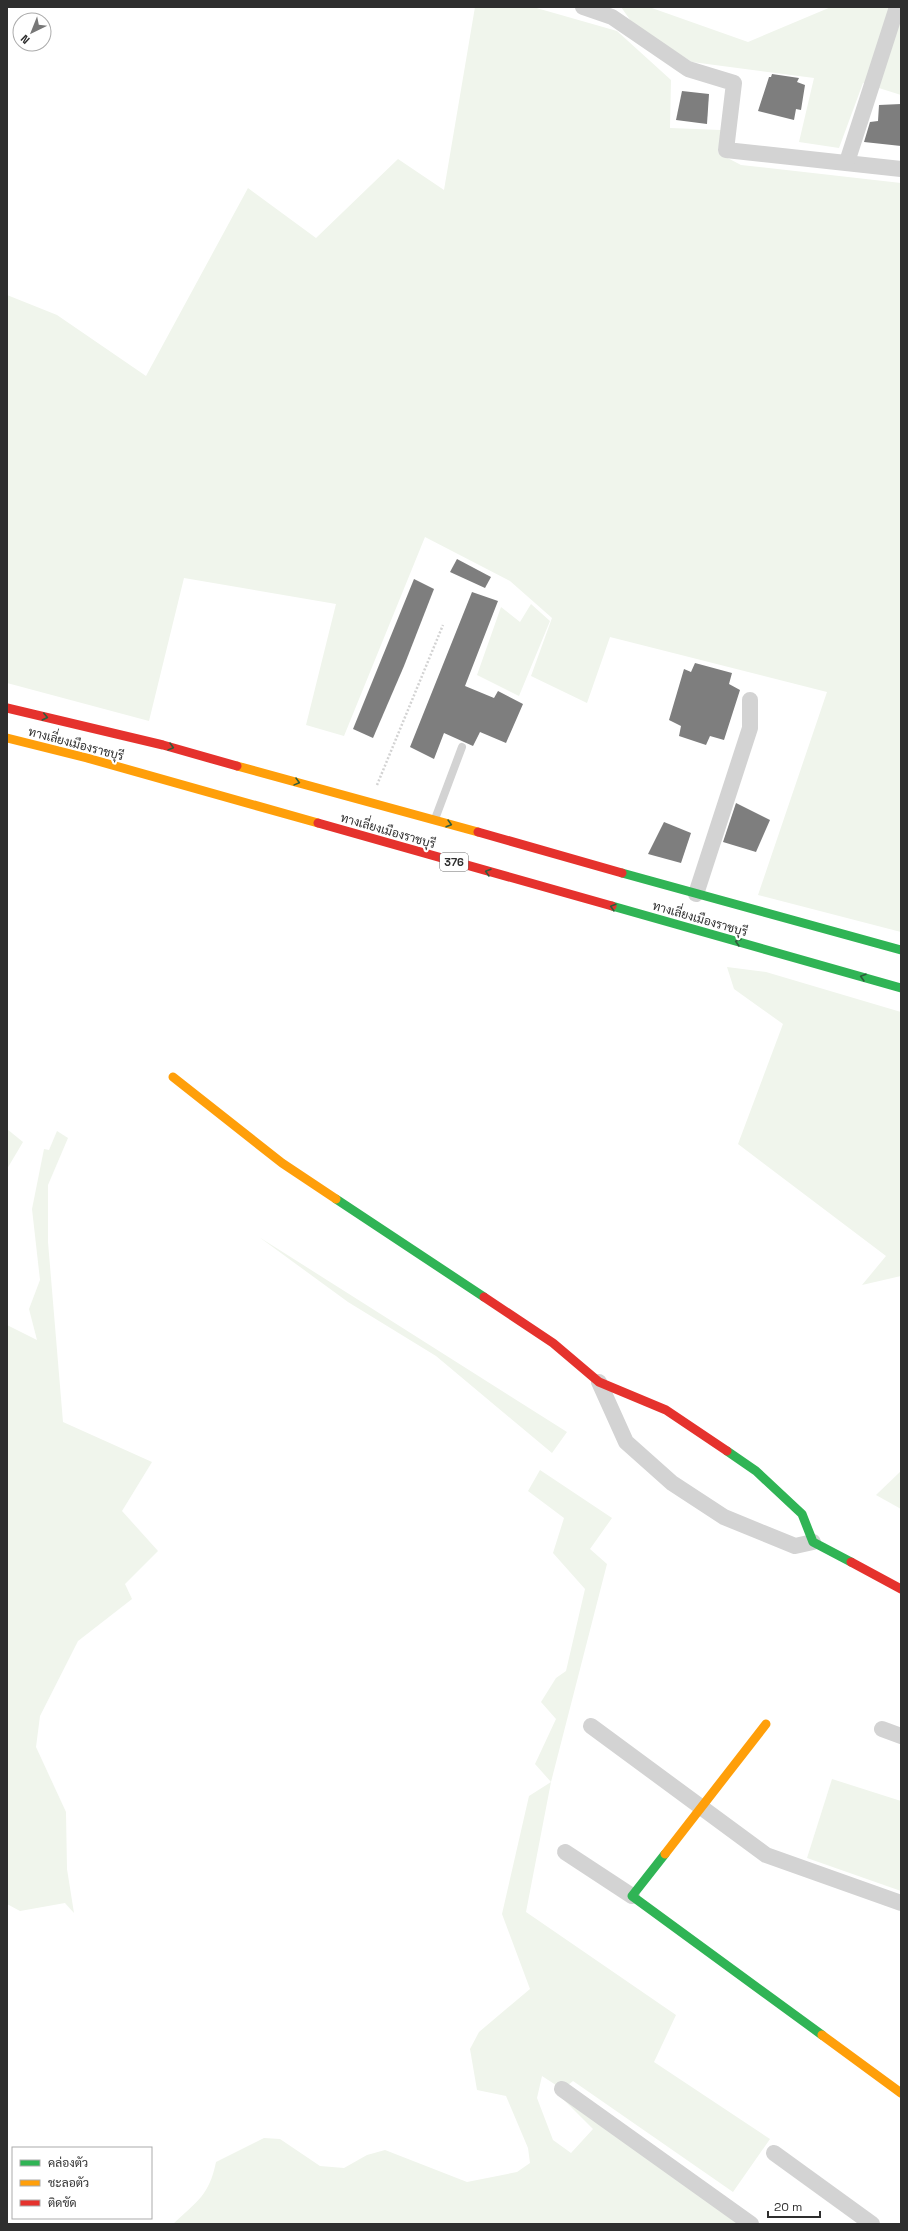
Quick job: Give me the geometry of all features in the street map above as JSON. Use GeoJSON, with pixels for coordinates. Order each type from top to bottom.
{"type":"FeatureCollection","features":[{"type":"Feature","properties":{"kind":"main road","name":"ทางเลี่ยงเมืองราชบุรี"},"geometry":{"type":"LineString","coordinates":[[7,708],[93,732],[162,745],[901,950]]}},
{"type":"Feature","properties":{"kind":"main road","name":"ทางเลี่ยงเมืองราชบุรี"},"geometry":{"type":"LineString","coordinates":[[7,738],[88,754],[901,988]]}},
{"type":"Feature","properties":{"kind":"main road"},"geometry":{"type":"LineString","coordinates":[[173,1077],[282,1163],[553,1343],[599,1382],[666,1410],[756,1472],[802,1514],[813,1542],[901,1589]]}},
{"type":"Feature","properties":{"kind":"main road"},"geometry":{"type":"LineString","coordinates":[[766,1724],[632,1896],[901,2093]]}},
{"type":"Feature","properties":{"kind":"street"},"geometry":{"type":"LineString","coordinates":[[583,7],[612,17],[688,69],[734,83],[726,150],[901,169]]}},
{"type":"Feature","properties":{"kind":"street"},"geometry":{"type":"LineString","coordinates":[[847,162],[897,7]]}},
{"type":"Feature","properties":{"kind":"street"},"geometry":{"type":"LineString","coordinates":[[696,894],[750,728],[750,700]]}},
{"type":"Feature","properties":{"kind":"street"},"geometry":{"type":"LineString","coordinates":[[599,1382],[626,1442],[672,1483],[724,1517],[795,1546],[813,1542]]}},
{"type":"Feature","properties":{"kind":"street"},"geometry":{"type":"LineString","coordinates":[[591,1726],[700,1808],[766,1855],[901,1903]]}},
{"type":"Feature","properties":{"kind":"street"},"geometry":{"type":"LineString","coordinates":[[882,1729],[901,1736]]}},
{"type":"Feature","properties":{"kind":"street"},"geometry":{"type":"LineString","coordinates":[[565,1852],[632,1896]]}},
{"type":"Feature","properties":{"kind":"street"},"geometry":{"type":"LineString","coordinates":[[562,2090],[751,2224]]}},
{"type":"Feature","properties":{"kind":"street"},"geometry":{"type":"LineString","coordinates":[[774,2153],[872,2224]]}},
{"type":"Feature","properties":{"kind":"lane"},"geometry":{"type":"LineString","coordinates":[[434,820],[462,747]]}},
{"type":"Feature","properties":{"kind":"path"},"geometry":{"type":"LineString","coordinates":[[370,802],[443,625]]}},
{"type":"Feature","properties":{"kind":"shaded area"},"geometry":{"type":"Polygon","coordinates":[[[475,7],[533,7],[617,31],[671,80],[670,128],[721,130],[718,153],[741,165],[901,183],[901,932],[758,895],[827,692],[610,637],[587,703],[531,676],[552,618],[510,581],[425,537],[344,736],[306,725],[336,604],[184,578],[149,721],[7,683],[7,295],[57,315],[146,376],[248,188],[316,238],[398,159],[444,190],[475,7]]]}},
{"type":"Feature","properties":{"kind":"shaded area"},"geometry":{"type":"Polygon","coordinates":[[[621,7],[649,7],[748,42],[831,7],[901,7],[901,95],[863,83],[839,148],[799,142],[814,78],[692,62],[633,24],[621,7]]]}},
{"type":"Feature","properties":{"kind":"shaded area"},"geometry":{"type":"Polygon","coordinates":[[[531,604],[550,621],[519,696],[477,675],[501,607],[520,622],[531,604]]]}},
{"type":"Feature","properties":{"kind":"shaded area"},"geometry":{"type":"Polygon","coordinates":[[[727,967],[766,972],[901,1012],[901,1276],[862,1285],[886,1256],[738,1144],[783,1024],[734,989],[727,967]]]}},
{"type":"Feature","properties":{"kind":"shaded area"},"geometry":{"type":"Polygon","coordinates":[[[7,1129],[23,1142],[7,1169],[7,1129]]]}},
{"type":"Feature","properties":{"kind":"shaded area"},"geometry":{"type":"Polygon","coordinates":[[[57,1131],[68,1138],[48,1185],[48,1242],[63,1422],[152,1462],[122,1511],[158,1551],[125,1584],[132,1599],[78,1641],[40,1716],[36,1747],[66,1812],[67,1869],[74,1913],[65,1903],[20,1911],[7,1904],[7,1325],[37,1340],[29,1309],[40,1280],[32,1209],[44,1149],[49,1150],[57,1131]]]}},
{"type":"Feature","properties":{"kind":"shaded area"},"geometry":{"type":"Polygon","coordinates":[[[259,1237],[567,1432],[552,1453],[436,1356],[348,1302],[259,1237]]]}},
{"type":"Feature","properties":{"kind":"shaded area"},"geometry":{"type":"Polygon","coordinates":[[[540,1470],[612,1518],[590,1549],[607,1564],[551,1782],[535,1764],[556,1719],[541,1702],[556,1678],[566,1671],[585,1589],[553,1553],[564,1518],[528,1491],[540,1470]]]}},
{"type":"Feature","properties":{"kind":"shaded area"},"geometry":{"type":"Polygon","coordinates":[[[901,1471],[901,1509],[876,1495],[901,1471]]]}},
{"type":"Feature","properties":{"kind":"shaded area"},"geometry":{"type":"Polygon","coordinates":[[[832,1779],[901,1801],[901,1891],[807,1858],[832,1779]]]}},
{"type":"Feature","properties":{"kind":"shaded area"},"geometry":{"type":"Polygon","coordinates":[[[551,1782],[526,1912],[676,2015],[654,2062],[770,2139],[733,2192],[573,2081],[562,2090],[750,2224],[173,2224],[201,2197],[206,2190],[210,2183],[216,2162],[264,2138],[280,2139],[320,2166],[344,2168],[367,2155],[385,2150],[467,2182],[517,2172],[530,2163],[528,2148],[506,2096],[477,2090],[470,2049],[479,2032],[530,1989],[502,1914],[529,1796],[551,1782]],[[542,2076],[537,2098],[553,2140],[571,2153],[593,2129],[560,2096],[562,2089],[542,2076]]]}},
{"type":"Feature","properties":{"kind":"building"},"geometry":{"type":"Polygon","coordinates":[[[772,74],[799,78],[797,82],[805,85],[801,110],[796,109],[794,120],[758,111],[769,77],[771,77],[772,74]]]}},
{"type":"Feature","properties":{"kind":"building"},"geometry":{"type":"Polygon","coordinates":[[[682,91],[709,94],[707,124],[676,120],[682,91]]]}},
{"type":"Feature","properties":{"kind":"building"},"geometry":{"type":"Polygon","coordinates":[[[901,104],[901,146],[864,142],[870,122],[878,121],[879,105],[901,104]]]}},
{"type":"Feature","properties":{"kind":"building"},"geometry":{"type":"Polygon","coordinates":[[[457,559],[491,577],[485,588],[450,572],[457,559]]]}},
{"type":"Feature","properties":{"kind":"building"},"geometry":{"type":"Polygon","coordinates":[[[414,579],[434,589],[404,666],[373,738],[353,729],[414,579]]]}},
{"type":"Feature","properties":{"kind":"building"},"geometry":{"type":"Polygon","coordinates":[[[472,592],[498,601],[465,686],[494,698],[498,691],[523,704],[506,743],[480,732],[473,746],[444,733],[434,759],[410,747],[472,592]]]}},
{"type":"Feature","properties":{"kind":"building"},"geometry":{"type":"Polygon","coordinates":[[[695,663],[732,673],[729,684],[740,690],[724,740],[710,736],[706,745],[679,736],[681,726],[669,720],[684,669],[691,672],[695,663]]]}},
{"type":"Feature","properties":{"kind":"building"},"geometry":{"type":"Polygon","coordinates":[[[736,803],[770,820],[756,852],[723,842],[736,803]]]}},
{"type":"Feature","properties":{"kind":"building"},"geometry":{"type":"Polygon","coordinates":[[[664,822],[691,833],[681,863],[648,854],[664,822]]]}},
{"type":"Feature","properties":{"kind":"traffic: fast"},"geometry":{"type":"LineString","coordinates":[[622,873],[901,950]]}},
{"type":"Feature","properties":{"kind":"traffic: fast"},"geometry":{"type":"LineString","coordinates":[[612,906],[901,988]]}},
{"type":"Feature","properties":{"kind":"traffic: fast"},"geometry":{"type":"LineString","coordinates":[[336,1199],[484,1297]]}},
{"type":"Feature","properties":{"kind":"traffic: fast"},"geometry":{"type":"LineString","coordinates":[[727,1451],[756,1471],[802,1514],[813,1542],[851,1562]]}},
{"type":"Feature","properties":{"kind":"traffic: fast"},"geometry":{"type":"LineString","coordinates":[[665,1854],[632,1896],[822,2035]]}},
{"type":"Feature","properties":{"kind":"traffic: slow"},"geometry":{"type":"LineString","coordinates":[[7,738],[87,758],[318,823]]}},
{"type":"Feature","properties":{"kind":"traffic: slow"},"geometry":{"type":"LineString","coordinates":[[237,766],[478,832]]}},
{"type":"Feature","properties":{"kind":"traffic: slow"},"geometry":{"type":"LineString","coordinates":[[173,1077],[282,1163],[336,1199]]}},
{"type":"Feature","properties":{"kind":"traffic: slow"},"geometry":{"type":"LineString","coordinates":[[665,1854],[766,1724]]}},
{"type":"Feature","properties":{"kind":"traffic: slow"},"geometry":{"type":"LineString","coordinates":[[822,2035],[901,2093]]}},
{"type":"Feature","properties":{"kind":"traffic: jam"},"geometry":{"type":"LineString","coordinates":[[7,708],[163,745],[237,766]]}},
{"type":"Feature","properties":{"kind":"traffic: jam"},"geometry":{"type":"LineString","coordinates":[[318,823],[612,906]]}},
{"type":"Feature","properties":{"kind":"traffic: jam"},"geometry":{"type":"LineString","coordinates":[[478,832],[622,873]]}},
{"type":"Feature","properties":{"kind":"traffic: jam"},"geometry":{"type":"LineString","coordinates":[[484,1297],[553,1343],[599,1382],[666,1410],[727,1451]]}},
{"type":"Feature","properties":{"kind":"traffic: jam"},"geometry":{"type":"LineString","coordinates":[[851,1562],[901,1589]]}}]}
